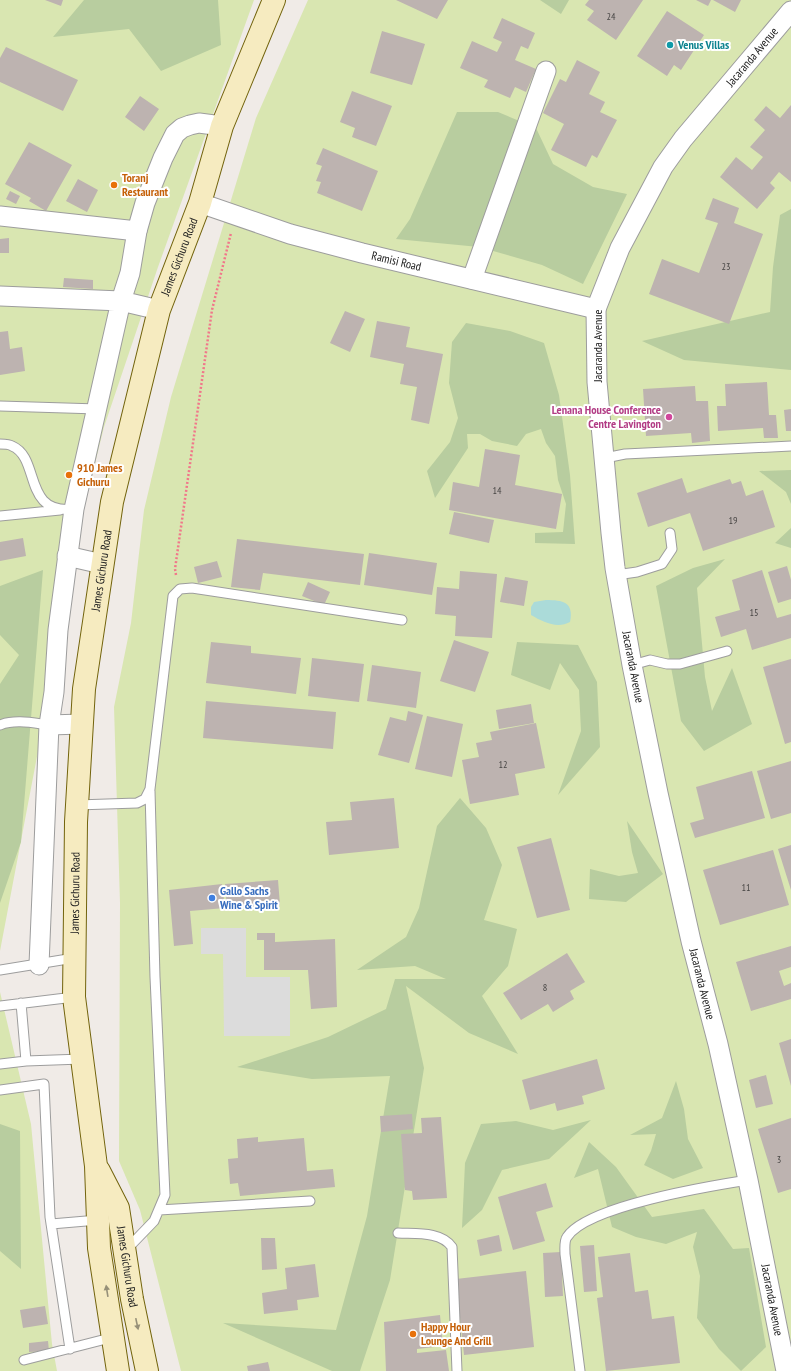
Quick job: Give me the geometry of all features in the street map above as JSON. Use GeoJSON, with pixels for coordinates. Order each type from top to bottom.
{"type":"FeatureCollection","features":[{"type":"Feature","properties":{"kind":"main road","name":"James Gichuru Road"},"geometry":{"type":"LineString","coordinates":[[118,1371],[114,1337],[99,1248],[96,1166],[74,997],[77,805],[84,689],[112,502],[159,310],[200,203],[222,126],[274,0]]}},
{"type":"Feature","properties":{"kind":"main road","name":"James Gichuru Road"},"geometry":{"type":"LineString","coordinates":[[96,1166],[118,1208],[132,1299],[147,1371]]}},
{"type":"Feature","properties":{"kind":"street","name":"Jacaranda Avenue"},"geometry":{"type":"LineString","coordinates":[[786,1371],[748,1180],[718,1044],[691,941],[658,793],[632,665],[616,575],[597,382],[596,309],[620,248],[663,167],[683,139],[791,11]]}},
{"type":"Feature","properties":{"kind":"street"},"geometry":{"type":"LineString","coordinates":[[472,279],[546,71]]}},
{"type":"Feature","properties":{"kind":"street"},"geometry":{"type":"LineString","coordinates":[[38,965],[49,725],[54,692],[58,630],[67,556],[68,509],[98,409],[121,301],[130,273],[137,231],[145,203],[160,165],[176,134],[182,128],[195,124],[222,126]]}},
{"type":"Feature","properties":{"kind":"street","name":"Ramisi Road"},"geometry":{"type":"LineString","coordinates":[[200,203],[290,234],[596,309]]}},
{"type":"Feature","properties":{"kind":"street"},"geometry":{"type":"LineString","coordinates":[[0,216],[137,231]]}},
{"type":"Feature","properties":{"kind":"street"},"geometry":{"type":"LineString","coordinates":[[0,296],[121,301],[159,310]]}},
{"type":"Feature","properties":{"kind":"street"},"geometry":{"type":"LineString","coordinates":[[67,556],[102,564]]}},
{"type":"Feature","properties":{"kind":"street"},"geometry":{"type":"LineString","coordinates":[[49,725],[82,724]]}},
{"type":"Feature","properties":{"kind":"lane"},"geometry":{"type":"LineString","coordinates":[[0,406],[98,409]]}},
{"type":"Feature","properties":{"kind":"lane"},"geometry":{"type":"LineString","coordinates":[[0,444],[13,446],[20,452],[25,460],[40,497],[45,503],[68,509]]}},
{"type":"Feature","properties":{"kind":"lane"},"geometry":{"type":"LineString","coordinates":[[605,458],[625,454],[791,446]]}},
{"type":"Feature","properties":{"kind":"lane"},"geometry":{"type":"LineString","coordinates":[[0,516],[68,509]]}},
{"type":"Feature","properties":{"kind":"lane"},"geometry":{"type":"LineString","coordinates":[[616,575],[636,572],[662,564],[672,549],[670,533]]}},
{"type":"Feature","properties":{"kind":"lane"},"geometry":{"type":"LineString","coordinates":[[125,1251],[154,1221],[165,1195],[155,977],[150,789],[173,596],[180,589],[192,588],[402,620]]}},
{"type":"Feature","properties":{"kind":"lane"},"geometry":{"type":"LineString","coordinates":[[632,665],[650,660],[667,664],[680,664],[727,651]]}},
{"type":"Feature","properties":{"kind":"lane"},"geometry":{"type":"LineString","coordinates":[[0,725],[6,723],[25,722],[49,725]]}},
{"type":"Feature","properties":{"kind":"lane"},"geometry":{"type":"LineString","coordinates":[[77,805],[137,803],[145,799],[150,789]]}},
{"type":"Feature","properties":{"kind":"lane"},"geometry":{"type":"LineString","coordinates":[[0,970],[74,958]]}},
{"type":"Feature","properties":{"kind":"lane"},"geometry":{"type":"LineString","coordinates":[[0,1006],[74,997]]}},
{"type":"Feature","properties":{"kind":"lane"},"geometry":{"type":"LineString","coordinates":[[21,1003],[26,1061]]}},
{"type":"Feature","properties":{"kind":"lane"},"geometry":{"type":"LineString","coordinates":[[0,1064],[26,1061],[82,1059]]}},
{"type":"Feature","properties":{"kind":"lane"},"geometry":{"type":"LineString","coordinates":[[0,1090],[44,1084],[51,1224],[70,1349]]}},
{"type":"Feature","properties":{"kind":"lane"},"geometry":{"type":"LineString","coordinates":[[580,1371],[565,1254],[566,1238],[579,1224],[613,1209],[748,1180]]}},
{"type":"Feature","properties":{"kind":"lane"},"geometry":{"type":"LineString","coordinates":[[159,1210],[310,1201]]}},
{"type":"Feature","properties":{"kind":"lane"},"geometry":{"type":"LineString","coordinates":[[51,1224],[98,1220]]}},
{"type":"Feature","properties":{"kind":"lane"},"geometry":{"type":"LineString","coordinates":[[398,1233],[439,1236],[448,1241],[452,1247],[457,1371]]}},
{"type":"Feature","properties":{"kind":"lane"},"geometry":{"type":"LineString","coordinates":[[24,1360],[114,1337]]}},
{"type":"Feature","properties":{"kind":"path"},"geometry":{"type":"LineString","coordinates":[[180,589],[175,569],[212,310],[236,215]]}},
{"type":"Feature","properties":{"kind":"green space"},"geometry":{"type":"Polygon","coordinates":[[[0,0],[254,0],[158,267],[104,427],[60,605],[47,704],[0,951],[0,0]]]}},
{"type":"Feature","properties":{"kind":"green space"},"geometry":{"type":"Polygon","coordinates":[[[84,0],[218,0],[221,45],[161,71],[129,29],[53,37],[84,0]]]}},
{"type":"Feature","properties":{"kind":"green space"},"geometry":{"type":"Polygon","coordinates":[[[308,0],[791,0],[791,1371],[181,1371],[140,1210],[119,1161],[120,903],[114,707],[131,623],[144,510],[171,397],[256,118],[308,0]]]}},
{"type":"Feature","properties":{"kind":"green space"},"geometry":{"type":"Polygon","coordinates":[[[540,0],[569,0],[561,14],[540,0]]]}},
{"type":"Feature","properties":{"kind":"green space"},"geometry":{"type":"Polygon","coordinates":[[[457,112],[498,112],[536,128],[553,164],[593,187],[627,194],[583,284],[542,265],[479,247],[396,239],[410,219],[457,112]]]}},
{"type":"Feature","properties":{"kind":"green space"},"geometry":{"type":"Polygon","coordinates":[[[791,209],[791,370],[684,360],[642,341],[770,312],[773,267],[780,215],[791,209]]]}},
{"type":"Feature","properties":{"kind":"green space"},"geometry":{"type":"Polygon","coordinates":[[[466,323],[510,331],[544,343],[559,395],[570,475],[575,544],[535,543],[535,533],[563,532],[566,504],[558,480],[555,456],[546,443],[541,429],[526,434],[517,446],[492,441],[480,434],[467,434],[468,448],[435,498],[427,471],[450,442],[458,418],[449,383],[452,342],[466,323]]]}},
{"type":"Feature","properties":{"kind":"green space"},"geometry":{"type":"Polygon","coordinates":[[[791,470],[791,504],[786,492],[759,471],[791,470]]]}},
{"type":"Feature","properties":{"kind":"green space"},"geometry":{"type":"Polygon","coordinates":[[[791,528],[791,548],[775,543],[791,528]]]}},
{"type":"Feature","properties":{"kind":"green space"},"geometry":{"type":"Polygon","coordinates":[[[725,559],[697,588],[705,677],[712,711],[732,668],[752,724],[704,751],[681,721],[656,586],[693,568],[725,559]]]}},
{"type":"Feature","properties":{"kind":"green space"},"geometry":{"type":"Polygon","coordinates":[[[43,570],[21,842],[0,903],[0,684],[19,655],[0,635],[0,586],[43,570]]]}},
{"type":"Feature","properties":{"kind":"green space"},"geometry":{"type":"Polygon","coordinates":[[[517,642],[578,645],[597,682],[600,747],[558,795],[581,731],[579,690],[560,663],[550,690],[511,675],[517,642]]]}},
{"type":"Feature","properties":{"kind":"green space"},"geometry":{"type":"Polygon","coordinates":[[[460,798],[486,828],[502,865],[484,920],[517,929],[508,966],[482,996],[518,1054],[469,1033],[406,986],[424,1068],[390,1280],[360,1371],[332,1371],[223,1323],[336,1330],[367,1216],[390,1076],[312,1079],[237,1067],[328,1037],[386,1009],[395,979],[446,979],[415,966],[357,970],[406,937],[419,908],[437,826],[460,798]]]}},
{"type":"Feature","properties":{"kind":"green space"},"geometry":{"type":"Polygon","coordinates":[[[627,821],[663,874],[626,902],[589,899],[590,869],[619,876],[638,873],[632,852],[627,821]]]}},
{"type":"Feature","properties":{"kind":"green space"},"geometry":{"type":"Polygon","coordinates":[[[0,992],[31,1124],[52,1344],[57,1371],[0,1371],[0,992]]]}},
{"type":"Feature","properties":{"kind":"green space"},"geometry":{"type":"Polygon","coordinates":[[[676,1081],[684,1109],[688,1139],[703,1168],[673,1179],[644,1165],[651,1151],[656,1134],[630,1135],[662,1118],[676,1081]]]}},
{"type":"Feature","properties":{"kind":"green space"},"geometry":{"type":"Polygon","coordinates":[[[591,1120],[549,1159],[502,1170],[482,1210],[462,1228],[465,1163],[481,1124],[516,1121],[553,1130],[591,1120]]]}},
{"type":"Feature","properties":{"kind":"green space"},"geometry":{"type":"Polygon","coordinates":[[[0,1124],[20,1131],[21,1269],[0,1251],[0,1124]]]}},
{"type":"Feature","properties":{"kind":"green space"},"geometry":{"type":"Polygon","coordinates":[[[589,1142],[616,1167],[652,1217],[704,1209],[733,1249],[749,1248],[766,1347],[741,1371],[719,1349],[697,1318],[700,1276],[693,1247],[697,1232],[666,1244],[636,1237],[612,1227],[598,1169],[574,1178],[589,1142]]]}},
{"type":"Feature","properties":{"kind":"shaded area"},"geometry":{"type":"Polygon","coordinates":[[[201,928],[246,928],[246,977],[290,977],[290,1036],[224,1036],[223,954],[201,954],[201,928]]]}},
{"type":"Feature","properties":{"kind":"water"},"geometry":{"type":"Polygon","coordinates":[[[546,600],[562,602],[569,606],[571,615],[570,622],[555,625],[531,615],[531,607],[534,602],[546,600]]]}},
{"type":"Feature","properties":{"kind":"building"},"geometry":{"type":"Polygon","coordinates":[[[45,0],[63,0],[61,6],[45,0]]]}},
{"type":"Feature","properties":{"kind":"building"},"geometry":{"type":"Polygon","coordinates":[[[396,0],[448,0],[437,19],[396,0]]]}},
{"type":"Feature","properties":{"kind":"building"},"geometry":{"type":"Polygon","coordinates":[[[589,0],[643,0],[616,40],[587,20],[594,11],[585,5],[589,0]]]}},
{"type":"Feature","properties":{"kind":"building","name":"Venus Villas"},"geometry":{"type":"Polygon","coordinates":[[[696,0],[711,0],[708,6],[696,0]]]}},
{"type":"Feature","properties":{"kind":"building","name":"Venus Villas"},"geometry":{"type":"Polygon","coordinates":[[[713,0],[741,0],[735,12],[713,0]]]}},
{"type":"Feature","properties":{"kind":"building","name":"Venus Villas"},"geometry":{"type":"Polygon","coordinates":[[[667,11],[704,35],[681,70],[674,65],[667,76],[637,56],[667,11]]]}},
{"type":"Feature","properties":{"kind":"building"},"geometry":{"type":"Polygon","coordinates":[[[502,18],[535,33],[528,49],[521,46],[515,60],[536,69],[526,92],[515,87],[510,98],[484,87],[488,80],[460,68],[472,41],[497,52],[502,42],[493,38],[502,18]]]}},
{"type":"Feature","properties":{"kind":"building"},"geometry":{"type":"Polygon","coordinates":[[[382,31],[425,44],[412,85],[370,73],[382,31]]]}},
{"type":"Feature","properties":{"kind":"building"},"geometry":{"type":"Polygon","coordinates":[[[6,47],[78,80],[63,111],[0,82],[0,58],[6,47]]]}},
{"type":"Feature","properties":{"kind":"building"},"geometry":{"type":"Polygon","coordinates":[[[577,60],[600,72],[589,94],[605,102],[600,112],[617,120],[597,158],[592,155],[586,167],[551,150],[564,124],[543,113],[560,79],[566,82],[577,60]]]}},
{"type":"Feature","properties":{"kind":"building"},"geometry":{"type":"Polygon","coordinates":[[[352,91],[392,106],[376,146],[352,137],[355,128],[340,122],[352,91]]]}},
{"type":"Feature","properties":{"kind":"building"},"geometry":{"type":"Polygon","coordinates":[[[140,96],[159,109],[144,131],[125,117],[140,96]]]}},
{"type":"Feature","properties":{"kind":"building"},"geometry":{"type":"Polygon","coordinates":[[[791,105],[791,182],[779,172],[770,183],[775,188],[757,209],[720,177],[736,157],[752,170],[763,157],[750,147],[765,130],[754,120],[766,106],[780,118],[791,105]]]}},
{"type":"Feature","properties":{"kind":"building"},"geometry":{"type":"Polygon","coordinates":[[[29,142],[72,165],[46,211],[29,201],[31,198],[5,184],[29,142]]]}},
{"type":"Feature","properties":{"kind":"building"},"geometry":{"type":"Polygon","coordinates":[[[323,148],[378,171],[362,211],[317,193],[321,182],[316,181],[322,166],[316,164],[323,148]]]}},
{"type":"Feature","properties":{"kind":"building"},"geometry":{"type":"Polygon","coordinates":[[[78,179],[98,190],[87,212],[66,201],[78,179]]]}},
{"type":"Feature","properties":{"kind":"building"},"geometry":{"type":"Polygon","coordinates":[[[10,191],[20,196],[16,204],[6,199],[10,191]]]}},
{"type":"Feature","properties":{"kind":"building"},"geometry":{"type":"Polygon","coordinates":[[[713,198],[739,208],[734,223],[763,234],[729,324],[649,294],[662,259],[699,273],[718,223],[705,219],[713,198]]]}},
{"type":"Feature","properties":{"kind":"building"},"geometry":{"type":"Polygon","coordinates":[[[9,238],[9,253],[0,253],[0,239],[9,238]]]}},
{"type":"Feature","properties":{"kind":"building"},"geometry":{"type":"Polygon","coordinates":[[[64,278],[93,280],[93,289],[63,287],[64,278]]]}},
{"type":"Feature","properties":{"kind":"building"},"geometry":{"type":"Polygon","coordinates":[[[345,311],[365,319],[350,352],[330,343],[345,311]]]}},
{"type":"Feature","properties":{"kind":"building"},"geometry":{"type":"Polygon","coordinates":[[[377,321],[410,327],[406,347],[443,354],[429,424],[411,420],[417,387],[400,384],[404,364],[370,357],[377,321]]]}},
{"type":"Feature","properties":{"kind":"building"},"geometry":{"type":"Polygon","coordinates":[[[8,331],[10,349],[22,347],[25,371],[0,375],[0,332],[8,331]]]}},
{"type":"Feature","properties":{"kind":"building"},"geometry":{"type":"Polygon","coordinates":[[[767,382],[769,415],[776,415],[778,438],[764,438],[763,428],[718,431],[717,406],[726,406],[725,384],[767,382]]]}},
{"type":"Feature","properties":{"kind":"building"},"geometry":{"type":"Polygon","coordinates":[[[695,386],[696,401],[708,401],[710,441],[692,443],[691,433],[646,436],[643,389],[695,386]]]}},
{"type":"Feature","properties":{"kind":"building"},"geometry":{"type":"Polygon","coordinates":[[[791,409],[791,431],[786,431],[784,410],[791,409]]]}},
{"type":"Feature","properties":{"kind":"building"},"geometry":{"type":"Polygon","coordinates":[[[485,449],[520,455],[515,485],[562,494],[556,529],[449,510],[453,482],[479,487],[485,449]]]}},
{"type":"Feature","properties":{"kind":"building"},"geometry":{"type":"Polygon","coordinates":[[[682,478],[687,493],[730,479],[732,484],[741,481],[746,496],[763,490],[775,527],[703,551],[690,513],[648,527],[637,493],[682,478]]]}},
{"type":"Feature","properties":{"kind":"building"},"geometry":{"type":"Polygon","coordinates":[[[454,512],[494,520],[489,543],[449,534],[454,512]]]}},
{"type":"Feature","properties":{"kind":"building"},"geometry":{"type":"Polygon","coordinates":[[[23,538],[26,556],[0,561],[0,542],[23,538]]]}},
{"type":"Feature","properties":{"kind":"building"},"geometry":{"type":"Polygon","coordinates":[[[237,539],[364,554],[360,585],[263,573],[260,590],[231,587],[237,539]]]}},
{"type":"Feature","properties":{"kind":"building"},"geometry":{"type":"Polygon","coordinates":[[[369,553],[437,563],[432,595],[364,585],[369,553]]]}},
{"type":"Feature","properties":{"kind":"building"},"geometry":{"type":"Polygon","coordinates":[[[217,561],[222,577],[198,583],[194,567],[217,561]]]}},
{"type":"Feature","properties":{"kind":"building"},"geometry":{"type":"Polygon","coordinates":[[[787,566],[791,580],[791,599],[778,603],[768,572],[787,566]]]}},
{"type":"Feature","properties":{"kind":"building"},"geometry":{"type":"Polygon","coordinates":[[[762,570],[777,618],[791,614],[791,638],[752,650],[746,629],[721,637],[715,617],[740,610],[732,580],[762,570]]]}},
{"type":"Feature","properties":{"kind":"building"},"geometry":{"type":"Polygon","coordinates":[[[460,571],[497,574],[492,638],[455,636],[456,616],[435,614],[437,587],[459,589],[460,571]]]}},
{"type":"Feature","properties":{"kind":"building"},"geometry":{"type":"Polygon","coordinates":[[[505,577],[528,581],[524,606],[500,602],[505,577]]]}},
{"type":"Feature","properties":{"kind":"building"},"geometry":{"type":"Polygon","coordinates":[[[308,582],[330,592],[324,605],[302,596],[308,582]]]}},
{"type":"Feature","properties":{"kind":"building"},"geometry":{"type":"Polygon","coordinates":[[[454,640],[489,652],[475,692],[440,681],[454,640]]]}},
{"type":"Feature","properties":{"kind":"building"},"geometry":{"type":"Polygon","coordinates":[[[211,642],[251,646],[251,653],[301,658],[296,694],[206,683],[211,642]]]}},
{"type":"Feature","properties":{"kind":"building"},"geometry":{"type":"Polygon","coordinates":[[[312,658],[364,664],[359,702],[308,696],[312,658]]]}},
{"type":"Feature","properties":{"kind":"building"},"geometry":{"type":"Polygon","coordinates":[[[791,659],[791,742],[785,744],[763,667],[791,659]]]}},
{"type":"Feature","properties":{"kind":"building"},"geometry":{"type":"Polygon","coordinates":[[[372,665],[421,672],[416,708],[367,701],[372,665]]]}},
{"type":"Feature","properties":{"kind":"building"},"geometry":{"type":"Polygon","coordinates":[[[206,701],[336,712],[333,749],[203,738],[206,701]]]}},
{"type":"Feature","properties":{"kind":"building"},"geometry":{"type":"Polygon","coordinates":[[[531,704],[534,723],[499,729],[496,710],[531,704]]]}},
{"type":"Feature","properties":{"kind":"building"},"geometry":{"type":"Polygon","coordinates":[[[408,711],[423,715],[409,763],[378,755],[390,717],[406,721],[408,711]]]}},
{"type":"Feature","properties":{"kind":"building"},"geometry":{"type":"Polygon","coordinates":[[[427,716],[463,724],[452,777],[415,769],[427,716]]]}},
{"type":"Feature","properties":{"kind":"building"},"geometry":{"type":"Polygon","coordinates":[[[536,723],[545,768],[515,774],[519,795],[470,804],[462,760],[479,757],[476,743],[492,740],[490,732],[536,723]]]}},
{"type":"Feature","properties":{"kind":"building"},"geometry":{"type":"Polygon","coordinates":[[[791,761],[791,813],[771,819],[757,771],[791,761]]]}},
{"type":"Feature","properties":{"kind":"building"},"geometry":{"type":"Polygon","coordinates":[[[752,771],[765,818],[695,838],[690,823],[704,819],[696,787],[752,771]]]}},
{"type":"Feature","properties":{"kind":"building"},"geometry":{"type":"Polygon","coordinates":[[[394,798],[399,848],[329,855],[326,822],[352,820],[350,802],[394,798]]]}},
{"type":"Feature","properties":{"kind":"building"},"geometry":{"type":"Polygon","coordinates":[[[551,838],[570,910],[537,918],[517,847],[551,838]]]}},
{"type":"Feature","properties":{"kind":"building"},"geometry":{"type":"Polygon","coordinates":[[[791,845],[791,890],[778,849],[791,845]]]}},
{"type":"Feature","properties":{"kind":"building"},"geometry":{"type":"Polygon","coordinates":[[[773,850],[789,905],[720,925],[703,870],[773,850]]]}},
{"type":"Feature","properties":{"kind":"building"},"geometry":{"type":"Polygon","coordinates":[[[278,880],[280,905],[227,909],[225,884],[278,880]]]}},
{"type":"Feature","properties":{"kind":"building"},"geometry":{"type":"Polygon","coordinates":[[[222,884],[225,908],[190,911],[193,944],[174,946],[169,890],[222,884]]]}},
{"type":"Feature","properties":{"kind":"building"},"geometry":{"type":"Polygon","coordinates":[[[257,933],[275,933],[275,942],[335,939],[337,1007],[311,1009],[308,970],[264,970],[264,940],[257,940],[257,933]]]}},
{"type":"Feature","properties":{"kind":"building"},"geometry":{"type":"Polygon","coordinates":[[[791,946],[791,967],[779,971],[784,986],[791,983],[791,999],[751,1011],[736,962],[791,946]]]}},
{"type":"Feature","properties":{"kind":"building"},"geometry":{"type":"Polygon","coordinates":[[[567,953],[585,982],[570,991],[574,999],[553,1012],[548,1004],[521,1020],[503,993],[567,953]]]}},
{"type":"Feature","properties":{"kind":"building"},"geometry":{"type":"Polygon","coordinates":[[[791,1039],[791,1086],[779,1043],[791,1039]]]}},
{"type":"Feature","properties":{"kind":"building"},"geometry":{"type":"Polygon","coordinates":[[[597,1059],[605,1089],[582,1096],[584,1104],[557,1111],[555,1103],[530,1110],[522,1080],[597,1059]]]}},
{"type":"Feature","properties":{"kind":"building"},"geometry":{"type":"Polygon","coordinates":[[[766,1075],[773,1104],[756,1108],[749,1080],[766,1075]]]}},
{"type":"Feature","properties":{"kind":"building"},"geometry":{"type":"Polygon","coordinates":[[[412,1114],[413,1129],[381,1132],[380,1116],[412,1114]]]}},
{"type":"Feature","properties":{"kind":"building"},"geometry":{"type":"Polygon","coordinates":[[[441,1117],[447,1198],[413,1200],[412,1191],[405,1190],[401,1134],[422,1133],[421,1118],[441,1117]]]}},
{"type":"Feature","properties":{"kind":"building"},"geometry":{"type":"Polygon","coordinates":[[[791,1118],[791,1189],[778,1193],[758,1129],[791,1118]]]}},
{"type":"Feature","properties":{"kind":"building"},"geometry":{"type":"Polygon","coordinates":[[[258,1137],[258,1142],[304,1138],[307,1171],[333,1169],[335,1187],[240,1196],[238,1183],[230,1184],[228,1159],[238,1158],[237,1139],[258,1137]]]}},
{"type":"Feature","properties":{"kind":"building"},"geometry":{"type":"Polygon","coordinates":[[[546,1183],[553,1207],[536,1212],[545,1241],[513,1250],[498,1197],[546,1183]]]}},
{"type":"Feature","properties":{"kind":"building"},"geometry":{"type":"Polygon","coordinates":[[[499,1235],[502,1251],[480,1256],[477,1240],[499,1235]]]}},
{"type":"Feature","properties":{"kind":"building"},"geometry":{"type":"Polygon","coordinates":[[[261,1238],[275,1238],[277,1269],[262,1270],[261,1238]]]}},
{"type":"Feature","properties":{"kind":"building"},"geometry":{"type":"Polygon","coordinates":[[[594,1245],[597,1291],[584,1292],[580,1246],[594,1245]]]}},
{"type":"Feature","properties":{"kind":"building"},"geometry":{"type":"Polygon","coordinates":[[[561,1252],[563,1296],[545,1297],[543,1253],[561,1252]]]}},
{"type":"Feature","properties":{"kind":"building"},"geometry":{"type":"Polygon","coordinates":[[[630,1253],[635,1292],[648,1290],[652,1319],[674,1316],[680,1363],[606,1371],[597,1298],[603,1297],[598,1257],[630,1253]]]}},
{"type":"Feature","properties":{"kind":"building"},"geometry":{"type":"Polygon","coordinates":[[[315,1264],[319,1297],[297,1300],[298,1310],[264,1314],[262,1293],[287,1289],[285,1268],[315,1264]]]}},
{"type":"Feature","properties":{"kind":"building"},"geometry":{"type":"Polygon","coordinates":[[[526,1271],[534,1347],[464,1355],[456,1279],[526,1271]]]}},
{"type":"Feature","properties":{"kind":"building"},"geometry":{"type":"Polygon","coordinates":[[[45,1306],[48,1324],[23,1328],[20,1310],[45,1306]]]}},
{"type":"Feature","properties":{"kind":"building","name":"Happy Hour Lounge And Grill"},"geometry":{"type":"Polygon","coordinates":[[[440,1315],[443,1346],[417,1349],[417,1353],[446,1350],[449,1371],[386,1371],[384,1322],[440,1315]]]}},
{"type":"Feature","properties":{"kind":"building"},"geometry":{"type":"Polygon","coordinates":[[[48,1341],[49,1351],[29,1352],[29,1343],[48,1341]]]}},
{"type":"Feature","properties":{"kind":"building"},"geometry":{"type":"Polygon","coordinates":[[[268,1362],[270,1371],[248,1371],[247,1366],[268,1362]]]}},
{"type":"Feature","properties":{"kind":"place","name":"Venus Villas"},"geometry":{"type":"Point","coordinates":[670,45]}},
{"type":"Feature","properties":{"kind":"place","name":"Toranj Restaurant"},"geometry":{"type":"Point","coordinates":[114,185]}},
{"type":"Feature","properties":{"kind":"place","name":"Lenana House Conference Centre Lavington"},"geometry":{"type":"Point","coordinates":[669,417]}},
{"type":"Feature","properties":{"kind":"place","name":"910 James Gichuru"},"geometry":{"type":"Point","coordinates":[69,475]}},
{"type":"Feature","properties":{"kind":"place","name":"Gallo Sachs Wine & Spirit"},"geometry":{"type":"Point","coordinates":[212,898]}},
{"type":"Feature","properties":{"kind":"place","name":"Happy Hour Lounge And Grill"},"geometry":{"type":"Point","coordinates":[413,1334]}}]}
